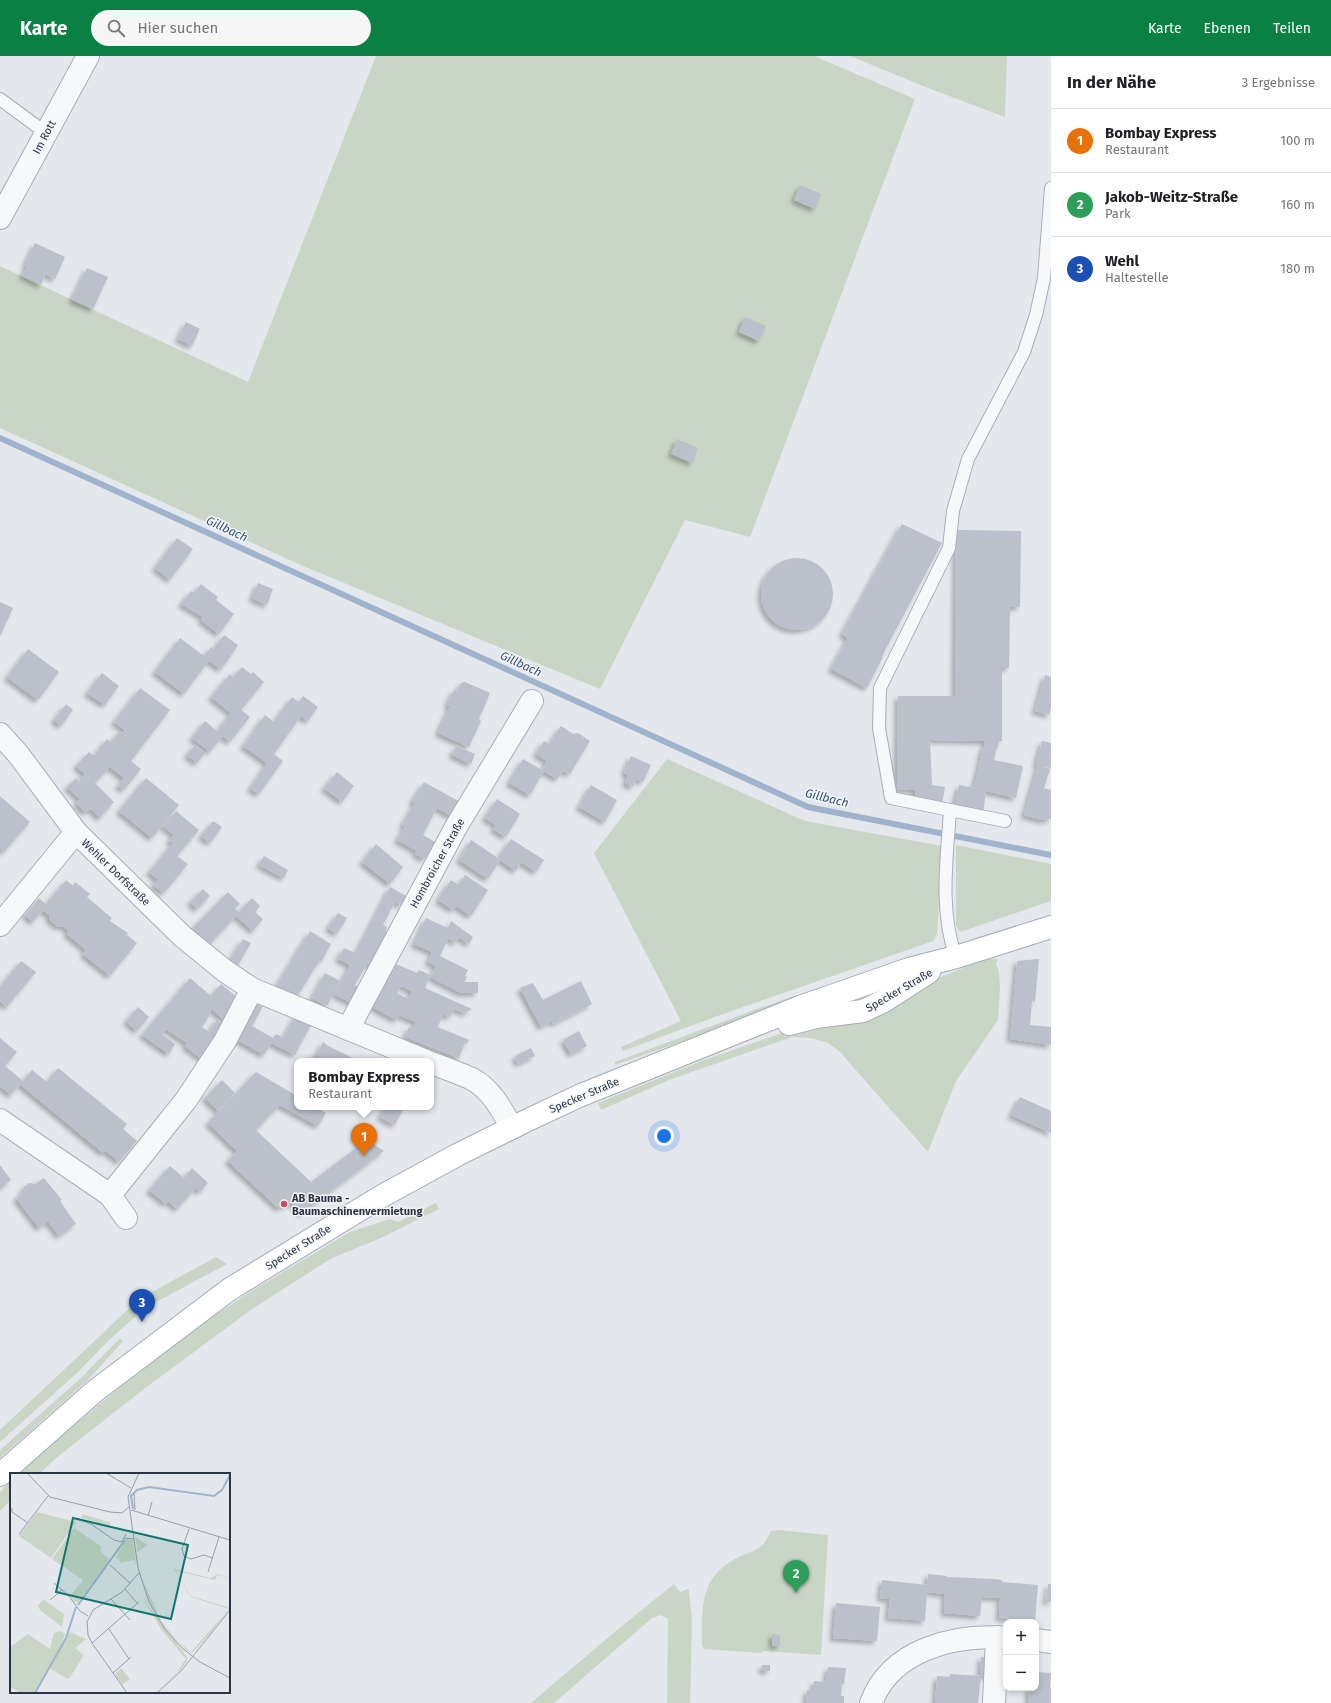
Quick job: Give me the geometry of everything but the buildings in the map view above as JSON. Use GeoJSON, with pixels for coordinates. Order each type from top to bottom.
{"type":"FeatureCollection","features":[{"type":"Feature","properties":{"kind":"main road","name":"Specker Straße"},"geometry":{"type":"LineString","coordinates":[[0,1475],[95,1390],[230,1289],[382,1196],[512,1128],[579,1096],[721,1040],[816,1017],[863,1011],[884,1001],[912,982],[956,957],[1051,927]]}},
{"type":"Feature","properties":{"kind":"street","name":"Im Rott"},"geometry":{"type":"LineString","coordinates":[[0,218],[88,56]]}},
{"type":"Feature","properties":{"kind":"street","name":"Hombroicher Straße"},"geometry":{"type":"LineString","coordinates":[[348,1029],[456,827],[532,701]]}},
{"type":"Feature","properties":{"kind":"street","name":"Wehler Dorfstraße"},"geometry":{"type":"LineString","coordinates":[[0,734],[18,754],[76,832],[182,936],[207,957],[252,989],[419,1058]]}},
{"type":"Feature","properties":{"kind":"street"},"geometry":{"type":"LineString","coordinates":[[0,925],[76,832]]}},
{"type":"Feature","properties":{"kind":"street"},"geometry":{"type":"LineString","coordinates":[[110,1195],[186,1100],[225,1041],[252,989]]}},
{"type":"Feature","properties":{"kind":"street"},"geometry":{"type":"LineString","coordinates":[[434,1064],[473,1080],[488,1091],[502,1110],[512,1128]]}},
{"type":"Feature","properties":{"kind":"street"},"geometry":{"type":"LineString","coordinates":[[0,1120],[110,1195],[126,1218]]}},
{"type":"Feature","properties":{"kind":"street"},"geometry":{"type":"LineString","coordinates":[[871,1703],[878,1688],[886,1678],[898,1666],[914,1655],[947,1641],[976,1637],[1001,1638],[994,1703]]}},
{"type":"Feature","properties":{"kind":"street"},"geometry":{"type":"LineString","coordinates":[[1039,1640],[1051,1642]]}},
{"type":"Feature","properties":{"kind":"lane"},"geometry":{"type":"LineString","coordinates":[[0,99],[46,133]]}},
{"type":"Feature","properties":{"kind":"lane"},"geometry":{"type":"LineString","coordinates":[[1005,821],[949,814],[891,798],[879,728],[880,688],[948,548],[953,511],[968,459],[1024,352],[1036,315],[1044,278],[1051,188]]}},
{"type":"Feature","properties":{"kind":"lane"},"geometry":{"type":"LineString","coordinates":[[949,814],[946,855],[946,910],[949,938],[956,957]]}},
{"type":"Feature","properties":{"kind":"green space"},"geometry":{"type":"Polygon","coordinates":[[[376,56],[814,56],[915,99],[750,537],[685,520],[600,689],[303,566],[0,428],[0,266],[248,382],[376,56]]]}},
{"type":"Feature","properties":{"kind":"green space"},"geometry":{"type":"Polygon","coordinates":[[[850,56],[1007,56],[1005,117],[928,88],[850,56]]]}},
{"type":"Feature","properties":{"kind":"green space"},"geometry":{"type":"Polygon","coordinates":[[[667,759],[805,821],[942,846],[937,934],[933,941],[723,1014],[623,1051],[621,1047],[681,1021],[594,853],[667,759]]]}},
{"type":"Feature","properties":{"kind":"green space"},"geometry":{"type":"Polygon","coordinates":[[[956,845],[1051,864],[1051,901],[960,932],[956,925],[956,845]]]}},
{"type":"Feature","properties":{"kind":"green space"},"geometry":{"type":"Polygon","coordinates":[[[922,953],[924,957],[615,1065],[615,1062],[757,1009],[922,953]]]}},
{"type":"Feature","properties":{"kind":"green space"},"geometry":{"type":"Polygon","coordinates":[[[988,958],[997,959],[998,961],[996,962],[999,973],[1000,987],[998,1020],[956,1081],[928,1152],[839,1051],[828,1043],[811,1038],[792,1037],[669,1080],[601,1110],[598,1103],[704,1060],[921,985],[988,958]]]}},
{"type":"Feature","properties":{"kind":"green space"},"geometry":{"type":"Polygon","coordinates":[[[436,1203],[439,1209],[381,1238],[332,1258],[252,1309],[144,1389],[55,1459],[40,1473],[19,1473],[146,1366],[200,1325],[253,1290],[350,1232],[390,1219],[398,1222],[436,1203]]]}},
{"type":"Feature","properties":{"kind":"green space"},"geometry":{"type":"Polygon","coordinates":[[[216,1257],[227,1264],[156,1302],[130,1321],[78,1372],[0,1442],[0,1430],[139,1299],[216,1257]]]}},
{"type":"Feature","properties":{"kind":"green space"},"geometry":{"type":"Polygon","coordinates":[[[120,1338],[123,1341],[88,1380],[0,1458],[0,1450],[82,1377],[120,1338]]]}},
{"type":"Feature","properties":{"kind":"green space"},"geometry":{"type":"Polygon","coordinates":[[[10,1482],[10,1501],[0,1511],[0,1492],[10,1482]]]}},
{"type":"Feature","properties":{"kind":"green space"},"geometry":{"type":"Polygon","coordinates":[[[778,1530],[828,1535],[821,1655],[704,1649],[702,1645],[702,1619],[705,1596],[709,1585],[723,1567],[735,1559],[762,1546],[771,1531],[778,1530]]]}},
{"type":"Feature","properties":{"kind":"green space"},"geometry":{"type":"Polygon","coordinates":[[[674,1584],[680,1592],[688,1589],[689,1591],[692,1621],[690,1703],[667,1703],[668,1619],[661,1615],[652,1618],[554,1703],[531,1703],[617,1630],[674,1584]]]}},
{"type":"Feature","properties":{"kind":"waterway","name":"Gillbach"},"geometry":{"type":"LineString","coordinates":[[0,438],[808,807],[1051,855]]}},
{"type":"Feature","properties":{"kind":"place","name":"Bombay Express"},"geometry":{"type":"Point","coordinates":[364,1156]}},
{"type":"Feature","properties":{"kind":"place","name":"AB Bauma - Baumaschinenvermietung"},"geometry":{"type":"Point","coordinates":[284,1204]}},
{"type":"Feature","properties":{"kind":"place","name":"Wehl"},"geometry":{"type":"Point","coordinates":[142,1322]}},
{"type":"Feature","properties":{"kind":"place","name":"Jakob-Weitz-Straße"},"geometry":{"type":"Point","coordinates":[796,1593]}}]}
